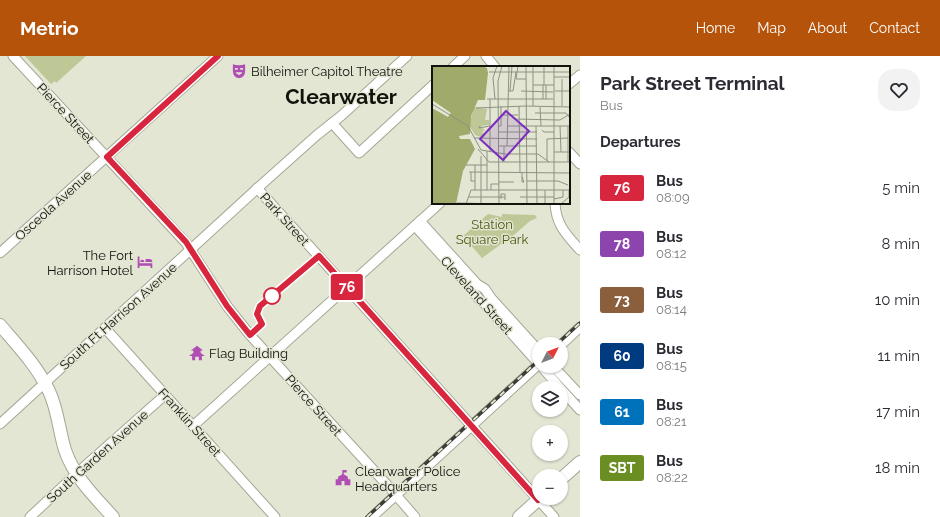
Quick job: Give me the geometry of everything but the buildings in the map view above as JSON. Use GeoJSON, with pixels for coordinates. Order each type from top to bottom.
{"type":"FeatureCollection","features":[{"type":"Feature","properties":{"kind":"main road"},"geometry":{"type":"LineString","coordinates":[[0,325],[33,365],[45,383],[56,408],[65,450],[77,474],[113,517]]}},
{"type":"Feature","properties":{"kind":"main road"},"geometry":{"type":"LineString","coordinates":[[568,473],[580,462]]}},
{"type":"Feature","properties":{"kind":"main road"},"geometry":{"type":"LineString","coordinates":[[519,517],[532,505]]}},
{"type":"Feature","properties":{"kind":"street","name":"Pierce Street"},"geometry":{"type":"LineString","coordinates":[[13,56],[191,249],[227,306],[250,335],[415,517]]}},
{"type":"Feature","properties":{"kind":"street","name":"Osceola Avenue"},"geometry":{"type":"LineString","coordinates":[[0,253],[218,56]]}},
{"type":"Feature","properties":{"kind":"street"},"geometry":{"type":"LineString","coordinates":[[454,66],[465,56]]}},
{"type":"Feature","properties":{"kind":"street"},"geometry":{"type":"LineString","coordinates":[[486,56],[495,66]]}},
{"type":"Feature","properties":{"kind":"street","name":"South Ft Harrison Avenue"},"geometry":{"type":"LineString","coordinates":[[0,424],[257,188],[405,57]]}},
{"type":"Feature","properties":{"kind":"street"},"geometry":{"type":"LineString","coordinates":[[570,83],[580,74]]}},
{"type":"Feature","properties":{"kind":"street"},"geometry":{"type":"LineString","coordinates":[[329,125],[359,153],[432,87]]}},
{"type":"Feature","properties":{"kind":"street"},"geometry":{"type":"LineString","coordinates":[[570,153],[580,164]]}},
{"type":"Feature","properties":{"kind":"street","name":"Park Street"},"geometry":{"type":"LineString","coordinates":[[257,188],[532,491]]}},
{"type":"Feature","properties":{"kind":"street"},"geometry":{"type":"LineString","coordinates":[[193,426],[439,204]]}},
{"type":"Feature","properties":{"kind":"street"},"geometry":{"type":"LineString","coordinates":[[555,204],[555,215],[564,232],[580,250]]}},
{"type":"Feature","properties":{"kind":"street","name":"Cleveland Street"},"geometry":{"type":"LineString","coordinates":[[418,223],[477,284],[484,289],[532,343]]}},
{"type":"Feature","properties":{"kind":"street","name":"Cleveland Street"},"geometry":{"type":"LineString","coordinates":[[418,223],[478,298],[532,356]]}},
{"type":"Feature","properties":{"kind":"street"},"geometry":{"type":"LineString","coordinates":[[568,338],[580,327]]}},
{"type":"Feature","properties":{"kind":"street","name":"Franklin Street"},"geometry":{"type":"LineString","coordinates":[[105,328],[275,517]]}},
{"type":"Feature","properties":{"kind":"street"},"geometry":{"type":"LineString","coordinates":[[372,517],[532,372]]}},
{"type":"Feature","properties":{"kind":"street","name":"Cleveland Street"},"geometry":{"type":"LineString","coordinates":[[547,373],[555,381]]}},
{"type":"Feature","properties":{"kind":"street"},"geometry":{"type":"LineString","coordinates":[[560,373],[580,395]]}},
{"type":"Feature","properties":{"kind":"street","name":"South Garden Avenue"},"geometry":{"type":"LineString","coordinates":[[30,517],[165,395]]}},
{"type":"Feature","properties":{"kind":"street","name":"Cleveland Street"},"geometry":{"type":"LineString","coordinates":[[568,396],[580,410]]}},
{"type":"Feature","properties":{"kind":"street","name":"Park Street"},"geometry":{"type":"LineString","coordinates":[[544,505],[554,517]]}},
{"type":"Feature","properties":{"kind":"green space"},"geometry":{"type":"Polygon","coordinates":[[[25,56],[86,56],[56,83],[55,81],[51,84],[25,56]]]}},
{"type":"Feature","properties":{"kind":"green space","name":"Station Square Park"},"geometry":{"type":"Polygon","coordinates":[[[488,214],[502,217],[502,214],[535,215],[537,218],[530,221],[505,243],[504,242],[482,258],[463,236],[488,214]]]}},
{"type":"Feature","properties":{"kind":"railway"},"geometry":{"type":"LineString","coordinates":[[565,337],[580,323]]}},
{"type":"Feature","properties":{"kind":"railway"},"geometry":{"type":"LineString","coordinates":[[367,517],[532,366]]}},
{"type":"Feature","properties":{"kind":"bus line","name":"76"},"geometry":{"type":"LineString","coordinates":[[218,56],[107,157],[186,242],[227,306],[250,335],[262,324],[258,320],[257,314],[260,306],[319,256],[532,493]]}},
{"type":"Feature","properties":{"kind":"place","name":"Bilheimer Capitol Theatre"},"geometry":{"type":"Point","coordinates":[239,71]}},
{"type":"Feature","properties":{"kind":"place","name":"The Fort Harrison Hotel"},"geometry":{"type":"Point","coordinates":[145,262]}},
{"type":"Feature","properties":{"kind":"place","name":"Flag Building"},"geometry":{"type":"Point","coordinates":[197,353]}},
{"type":"Feature","properties":{"kind":"place","name":"Clearwater Police Headquarters"},"geometry":{"type":"Point","coordinates":[343,478]}},
{"type":"Feature","properties":{"kind":"district","name":"Clearwater"},"geometry":{"type":"Point","coordinates":[341,97]}}]}
